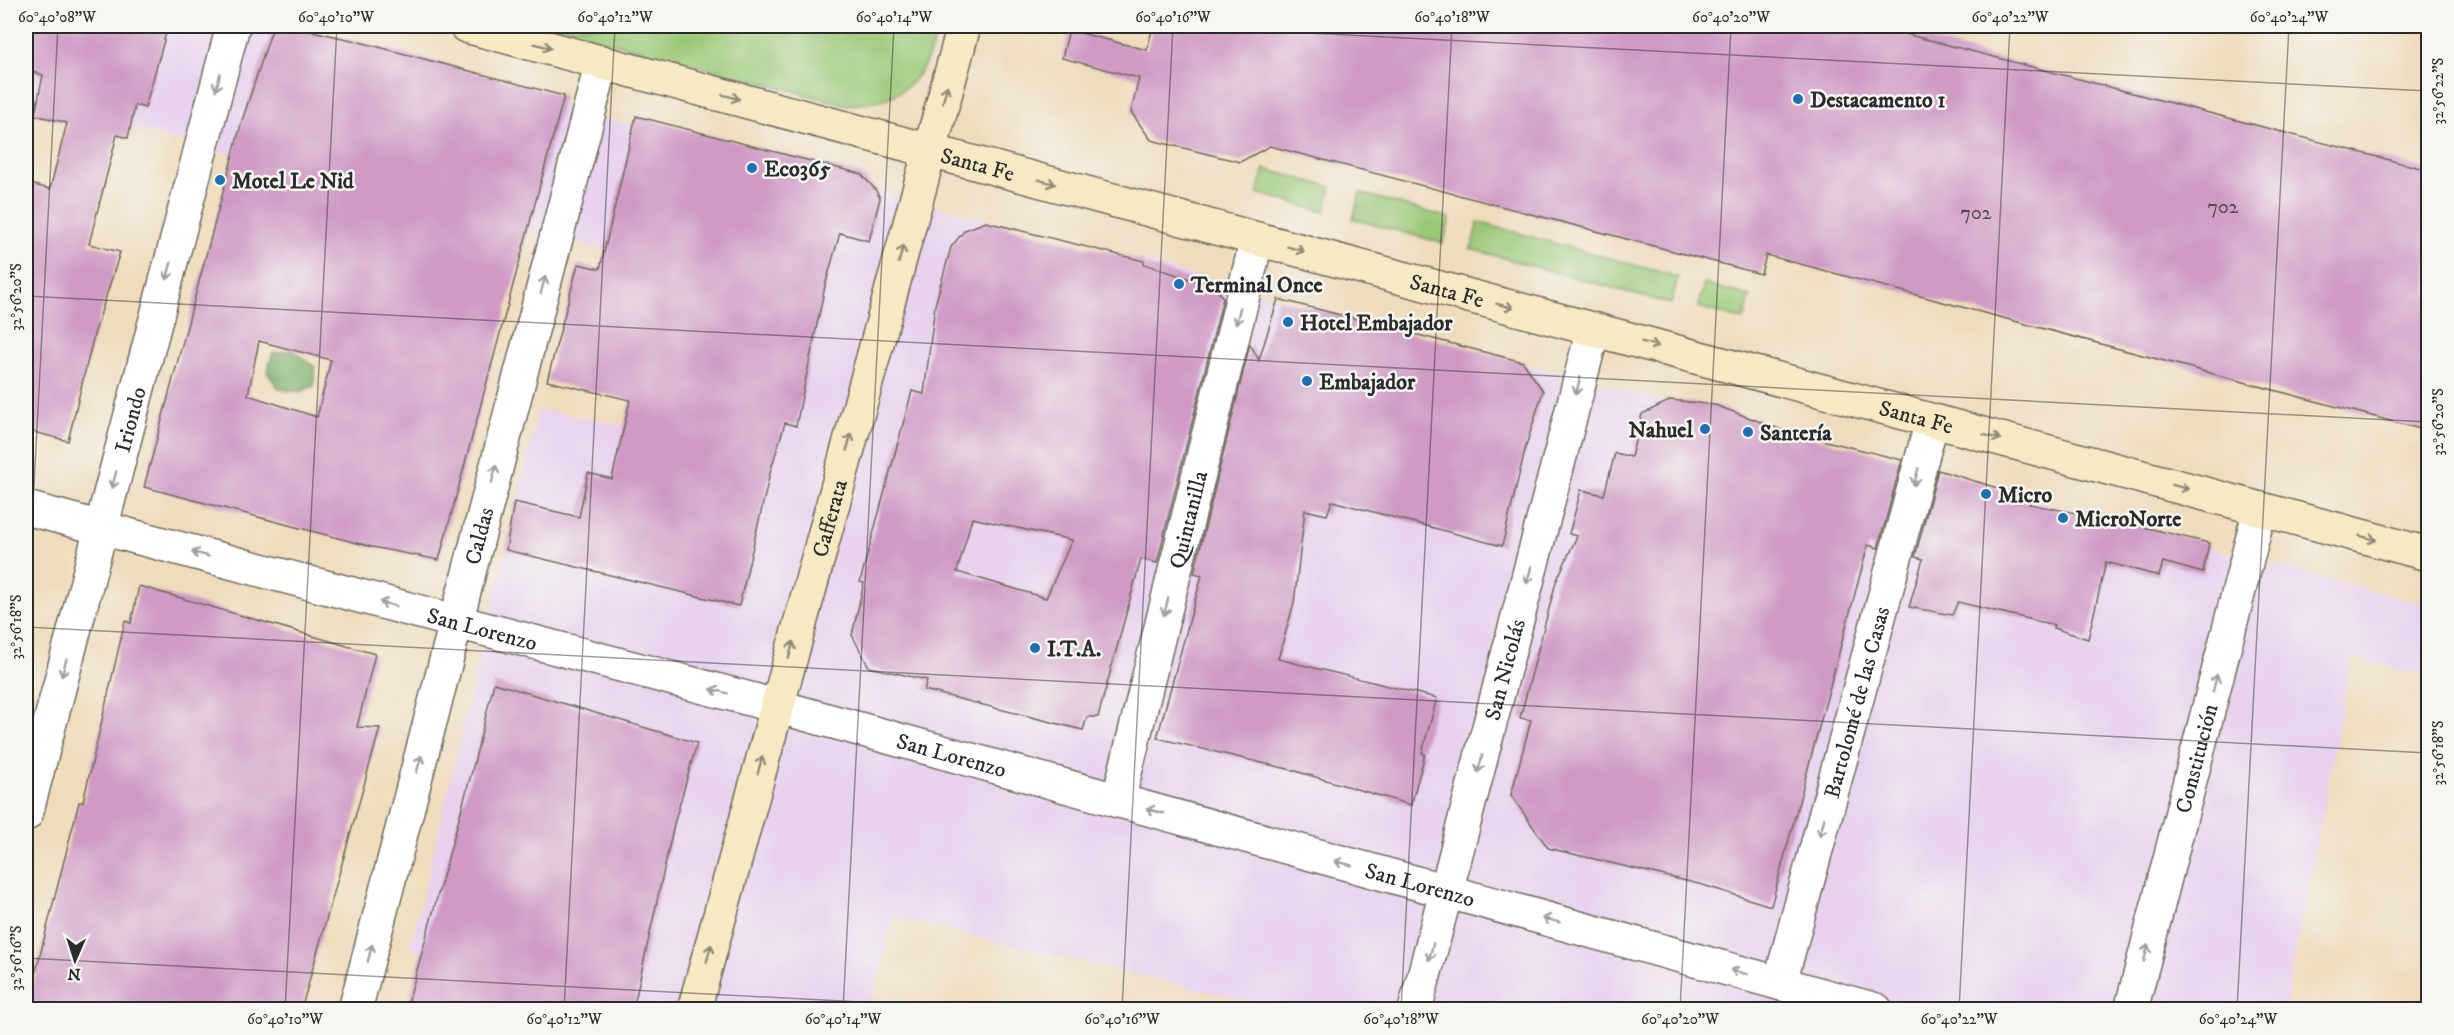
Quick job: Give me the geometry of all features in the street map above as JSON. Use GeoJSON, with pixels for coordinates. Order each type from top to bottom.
{"type":"FeatureCollection","features":[{"type":"Feature","properties":{"kind":"main road","name":"Santa Fe"},"geometry":{"type":"LineString","coordinates":[[466,26],[2428,554]]}},
{"type":"Feature","properties":{"kind":"main road","name":"Cafferata"},"geometry":{"type":"LineString","coordinates":[[694,1010],[964,26]]}},
{"type":"Feature","properties":{"kind":"street","name":"Iriondo"},"geometry":{"type":"LineString","coordinates":[[26,814],[233,26]]}},
{"type":"Feature","properties":{"kind":"street","name":"Caldas"},"geometry":{"type":"LineString","coordinates":[[355,1010],[602,62]]}},
{"type":"Feature","properties":{"kind":"street","name":"Quintanilla"},"geometry":{"type":"LineString","coordinates":[[1118,801],[1257,239]]}},
{"type":"Feature","properties":{"kind":"street","name":"San Nicolás"},"geometry":{"type":"LineString","coordinates":[[1415,1010],[1593,330]]}},
{"type":"Feature","properties":{"kind":"street","name":"Bartolomé de las Casas"},"geometry":{"type":"LineString","coordinates":[[1780,983],[1932,420]]}},
{"type":"Feature","properties":{"kind":"street","name":"San Lorenzo"},"geometry":{"type":"LineString","coordinates":[[26,508],[776,706],[1876,1010]]}},
{"type":"Feature","properties":{"kind":"street","name":"Constitución"},"geometry":{"type":"LineString","coordinates":[[2131,1010],[2260,508]]}},
{"type":"Feature","properties":{"kind":"shaded area"},"geometry":{"type":"Polygon","coordinates":[[[26,26],[260,26],[2428,606],[2428,677],[2352,657],[2285,1009],[1281,1009],[893,917],[870,1009],[493,1009],[503,973],[410,949],[539,410],[664,432],[707,273],[406,202],[26,100],[26,26]]]}},
{"type":"Feature","properties":{"kind":"green space"},"geometry":{"type":"Polygon","coordinates":[[[548,26],[939,26],[926,61],[919,74],[909,85],[883,99],[846,105],[548,26]]]}},
{"type":"Feature","properties":{"kind":"green space"},"geometry":{"type":"Polygon","coordinates":[[[1264,169],[1331,187],[1325,212],[1257,193],[1264,169]]]}},
{"type":"Feature","properties":{"kind":"green space"},"geometry":{"type":"Polygon","coordinates":[[[1360,193],[1450,218],[1443,243],[1353,219],[1360,193]]]}},
{"type":"Feature","properties":{"kind":"green space"},"geometry":{"type":"Polygon","coordinates":[[[1478,222],[1678,277],[1671,304],[1471,249],[1478,222]]]}},
{"type":"Feature","properties":{"kind":"green space"},"geometry":{"type":"Polygon","coordinates":[[[1704,284],[1750,296],[1744,320],[1698,307],[1704,284]]]}},
{"type":"Feature","properties":{"kind":"green space"},"geometry":{"type":"Polygon","coordinates":[[[292,350],[315,367],[314,386],[300,392],[279,389],[267,372],[273,353],[292,350]]]}},
{"type":"Feature","properties":{"kind":"building"},"geometry":{"type":"Polygon","coordinates":[[[26,26],[168,26],[145,108],[135,105],[128,138],[117,135],[89,244],[120,252],[94,335],[68,441],[26,430],[26,183],[50,189],[67,123],[35,115],[43,75],[26,70],[26,26]]]}},
{"type":"Feature","properties":{"kind":"building"},"geometry":{"type":"Polygon","coordinates":[[[273,26],[290,26],[356,41],[564,96],[439,560],[372,547],[144,487],[242,121],[273,26]],[[259,341],[248,395],[317,417],[331,360],[259,341]]]}},
{"type":"Feature","properties":{"kind":"building"},"geometry":{"type":"Polygon","coordinates":[[[1153,26],[1875,26],[2428,170],[2428,431],[1766,255],[1761,274],[1270,146],[1240,162],[1151,140],[1131,112],[1139,78],[1062,58],[1069,30],[1147,50],[1153,26]]]}},
{"type":"Feature","properties":{"kind":"building"},"geometry":{"type":"Polygon","coordinates":[[[636,116],[861,174],[880,198],[869,241],[840,233],[825,286],[796,426],[785,423],[771,469],[739,606],[506,550],[514,502],[579,517],[588,473],[612,479],[630,400],[547,381],[578,264],[600,269],[636,116]]]}},
{"type":"Feature","properties":{"kind":"building"},"geometry":{"type":"Polygon","coordinates":[[[986,222],[1144,261],[1144,264],[1217,288],[1223,298],[1157,563],[1141,559],[1098,717],[1087,717],[1083,730],[924,690],[927,680],[869,667],[852,635],[864,583],[860,582],[912,391],[924,394],[935,305],[951,247],[965,230],[986,222]],[[972,518],[957,572],[1046,598],[1072,540],[972,518]]]}},
{"type":"Feature","properties":{"kind":"building"},"geometry":{"type":"Polygon","coordinates":[[[1278,299],[1523,362],[1543,391],[1526,446],[1502,546],[1332,501],[1327,515],[1305,510],[1294,603],[1278,659],[1437,698],[1411,805],[1292,770],[1157,738],[1202,575],[1194,573],[1250,344],[1259,360],[1278,299]]]}},
{"type":"Feature","properties":{"kind":"building"},"geometry":{"type":"Polygon","coordinates":[[[1671,400],[1715,405],[1782,430],[1902,460],[1878,548],[1868,545],[1771,906],[1703,885],[1548,848],[1511,795],[1531,720],[1520,718],[1556,582],[1577,536],[1569,534],[1581,490],[1604,495],[1615,453],[1631,457],[1642,414],[1671,400]]]}},
{"type":"Feature","properties":{"kind":"building"},"geometry":{"type":"Polygon","coordinates":[[[1938,470],[2031,498],[2029,504],[2086,515],[2087,513],[2209,543],[2203,573],[2163,562],[2159,576],[2106,562],[2088,639],[2053,628],[2054,625],[1958,602],[1952,615],[1909,607],[1923,559],[1915,557],[1938,470]]]}},
{"type":"Feature","properties":{"kind":"building"},"geometry":{"type":"Polygon","coordinates":[[[139,586],[375,654],[357,727],[380,728],[301,1010],[26,1010],[79,802],[83,802],[125,621],[131,623],[139,586]]]}},
{"type":"Feature","properties":{"kind":"building"},"geometry":{"type":"Polygon","coordinates":[[[494,683],[697,743],[674,824],[633,1010],[406,1010],[494,683]]]}},
{"type":"Feature","properties":{"kind":"place","name":"Destacamento 1"},"geometry":{"type":"Point","coordinates":[1798,99]}},
{"type":"Feature","properties":{"kind":"place","name":"Eco365"},"geometry":{"type":"Point","coordinates":[752,168]}},
{"type":"Feature","properties":{"kind":"place","name":"Motel Le Nid"},"geometry":{"type":"Point","coordinates":[220,180]}},
{"type":"Feature","properties":{"kind":"place","name":"Terminal Once"},"geometry":{"type":"Point","coordinates":[1179,284]}},
{"type":"Feature","properties":{"kind":"place","name":"Hotel Embajador"},"geometry":{"type":"Point","coordinates":[1288,322]}},
{"type":"Feature","properties":{"kind":"place","name":"Embajador"},"geometry":{"type":"Point","coordinates":[1307,381]}},
{"type":"Feature","properties":{"kind":"place","name":"Nahuel"},"geometry":{"type":"Point","coordinates":[1705,429]}},
{"type":"Feature","properties":{"kind":"place","name":"Santería"},"geometry":{"type":"Point","coordinates":[1748,432]}},
{"type":"Feature","properties":{"kind":"place","name":"Micro"},"geometry":{"type":"Point","coordinates":[1986,494]}},
{"type":"Feature","properties":{"kind":"place","name":"MicroNorte"},"geometry":{"type":"Point","coordinates":[2063,518]}},
{"type":"Feature","properties":{"kind":"place","name":"I.T.A."},"geometry":{"type":"Point","coordinates":[1035,648]}}]}
